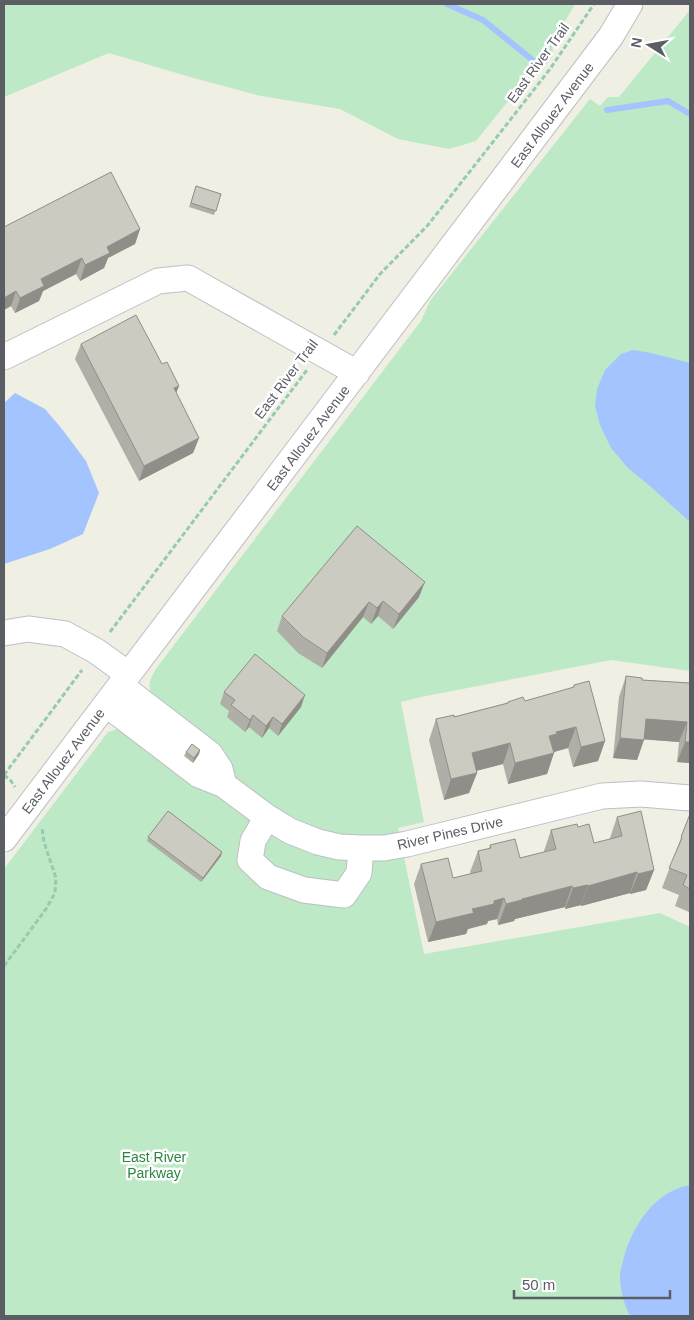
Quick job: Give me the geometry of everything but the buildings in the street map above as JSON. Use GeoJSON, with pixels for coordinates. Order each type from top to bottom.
{"type":"FeatureCollection","features":[{"type":"Feature","properties":{"kind":"street","name":"East Allouez Avenue"},"geometry":{"type":"LineString","coordinates":[[4,838],[611,36],[630,4]]}},
{"type":"Feature","properties":{"kind":"street","name":"East Allouez Avenue"},"geometry":{"type":"LineString","coordinates":[[611,36],[647,4]]}},
{"type":"Feature","properties":{"kind":"street"},"geometry":{"type":"LineString","coordinates":[[4,357],[158,281],[188,278],[321,351],[357,373]]}},
{"type":"Feature","properties":{"kind":"street","name":"River Pines Drive"},"geometry":{"type":"LineString","coordinates":[[4,633],[28,629],[65,634],[96,651],[118,687],[210,754],[220,769],[224,785],[267,817],[290,831],[318,842],[339,846],[384,848],[413,843],[602,796],[641,794],[690,798]]}},
{"type":"Feature","properties":{"kind":"street"},"geometry":{"type":"LineString","coordinates":[[267,817],[253,842],[250,860],[268,877],[304,890],[344,895],[359,873],[362,848]]}},
{"type":"Feature","properties":{"kind":"path","name":"East River Trail"},"geometry":{"type":"LineString","coordinates":[[4,966],[55,894],[56,878],[44,842],[41,823],[11,781],[4,775],[321,351],[380,274],[428,225],[459,186],[550,69],[594,4]]}},
{"type":"Feature","properties":{"kind":"green space"},"geometry":{"type":"Polygon","coordinates":[[[4,4],[575,4],[552,43],[553,56],[536,77],[526,79],[476,141],[449,149],[398,139],[340,109],[261,96],[109,53],[4,97],[4,4]]]}},
{"type":"Feature","properties":{"kind":"green space","name":"East River Parkway"},"geometry":{"type":"Polygon","coordinates":[[[690,10],[690,671],[611,660],[401,702],[424,822],[398,828],[424,954],[660,913],[690,927],[690,1316],[4,1316],[4,869],[108,732],[118,729],[128,731],[154,699],[150,691],[150,684],[155,670],[421,321],[430,301],[590,99],[600,106],[608,97],[619,97],[690,10]]]}},
{"type":"Feature","properties":{"kind":"water"},"geometry":{"type":"Polygon","coordinates":[[[633,350],[690,363],[690,522],[628,468],[611,448],[600,425],[595,406],[597,389],[605,370],[621,354],[633,350]]]}},
{"type":"Feature","properties":{"kind":"water"},"geometry":{"type":"Polygon","coordinates":[[[15,393],[45,409],[62,429],[86,461],[99,493],[83,534],[50,549],[4,564],[4,403],[15,393]]]}},
{"type":"Feature","properties":{"kind":"water"},"geometry":{"type":"Polygon","coordinates":[[[690,1185],[690,1316],[630,1316],[623,1297],[620,1276],[632,1236],[638,1224],[655,1203],[665,1195],[690,1185]]]}},
{"type":"Feature","properties":{"kind":"waterway"},"geometry":{"type":"LineString","coordinates":[[447,4],[483,20],[540,66]]}},
{"type":"Feature","properties":{"kind":"waterway"},"geometry":{"type":"LineString","coordinates":[[607,110],[668,101],[690,114]]}}]}
